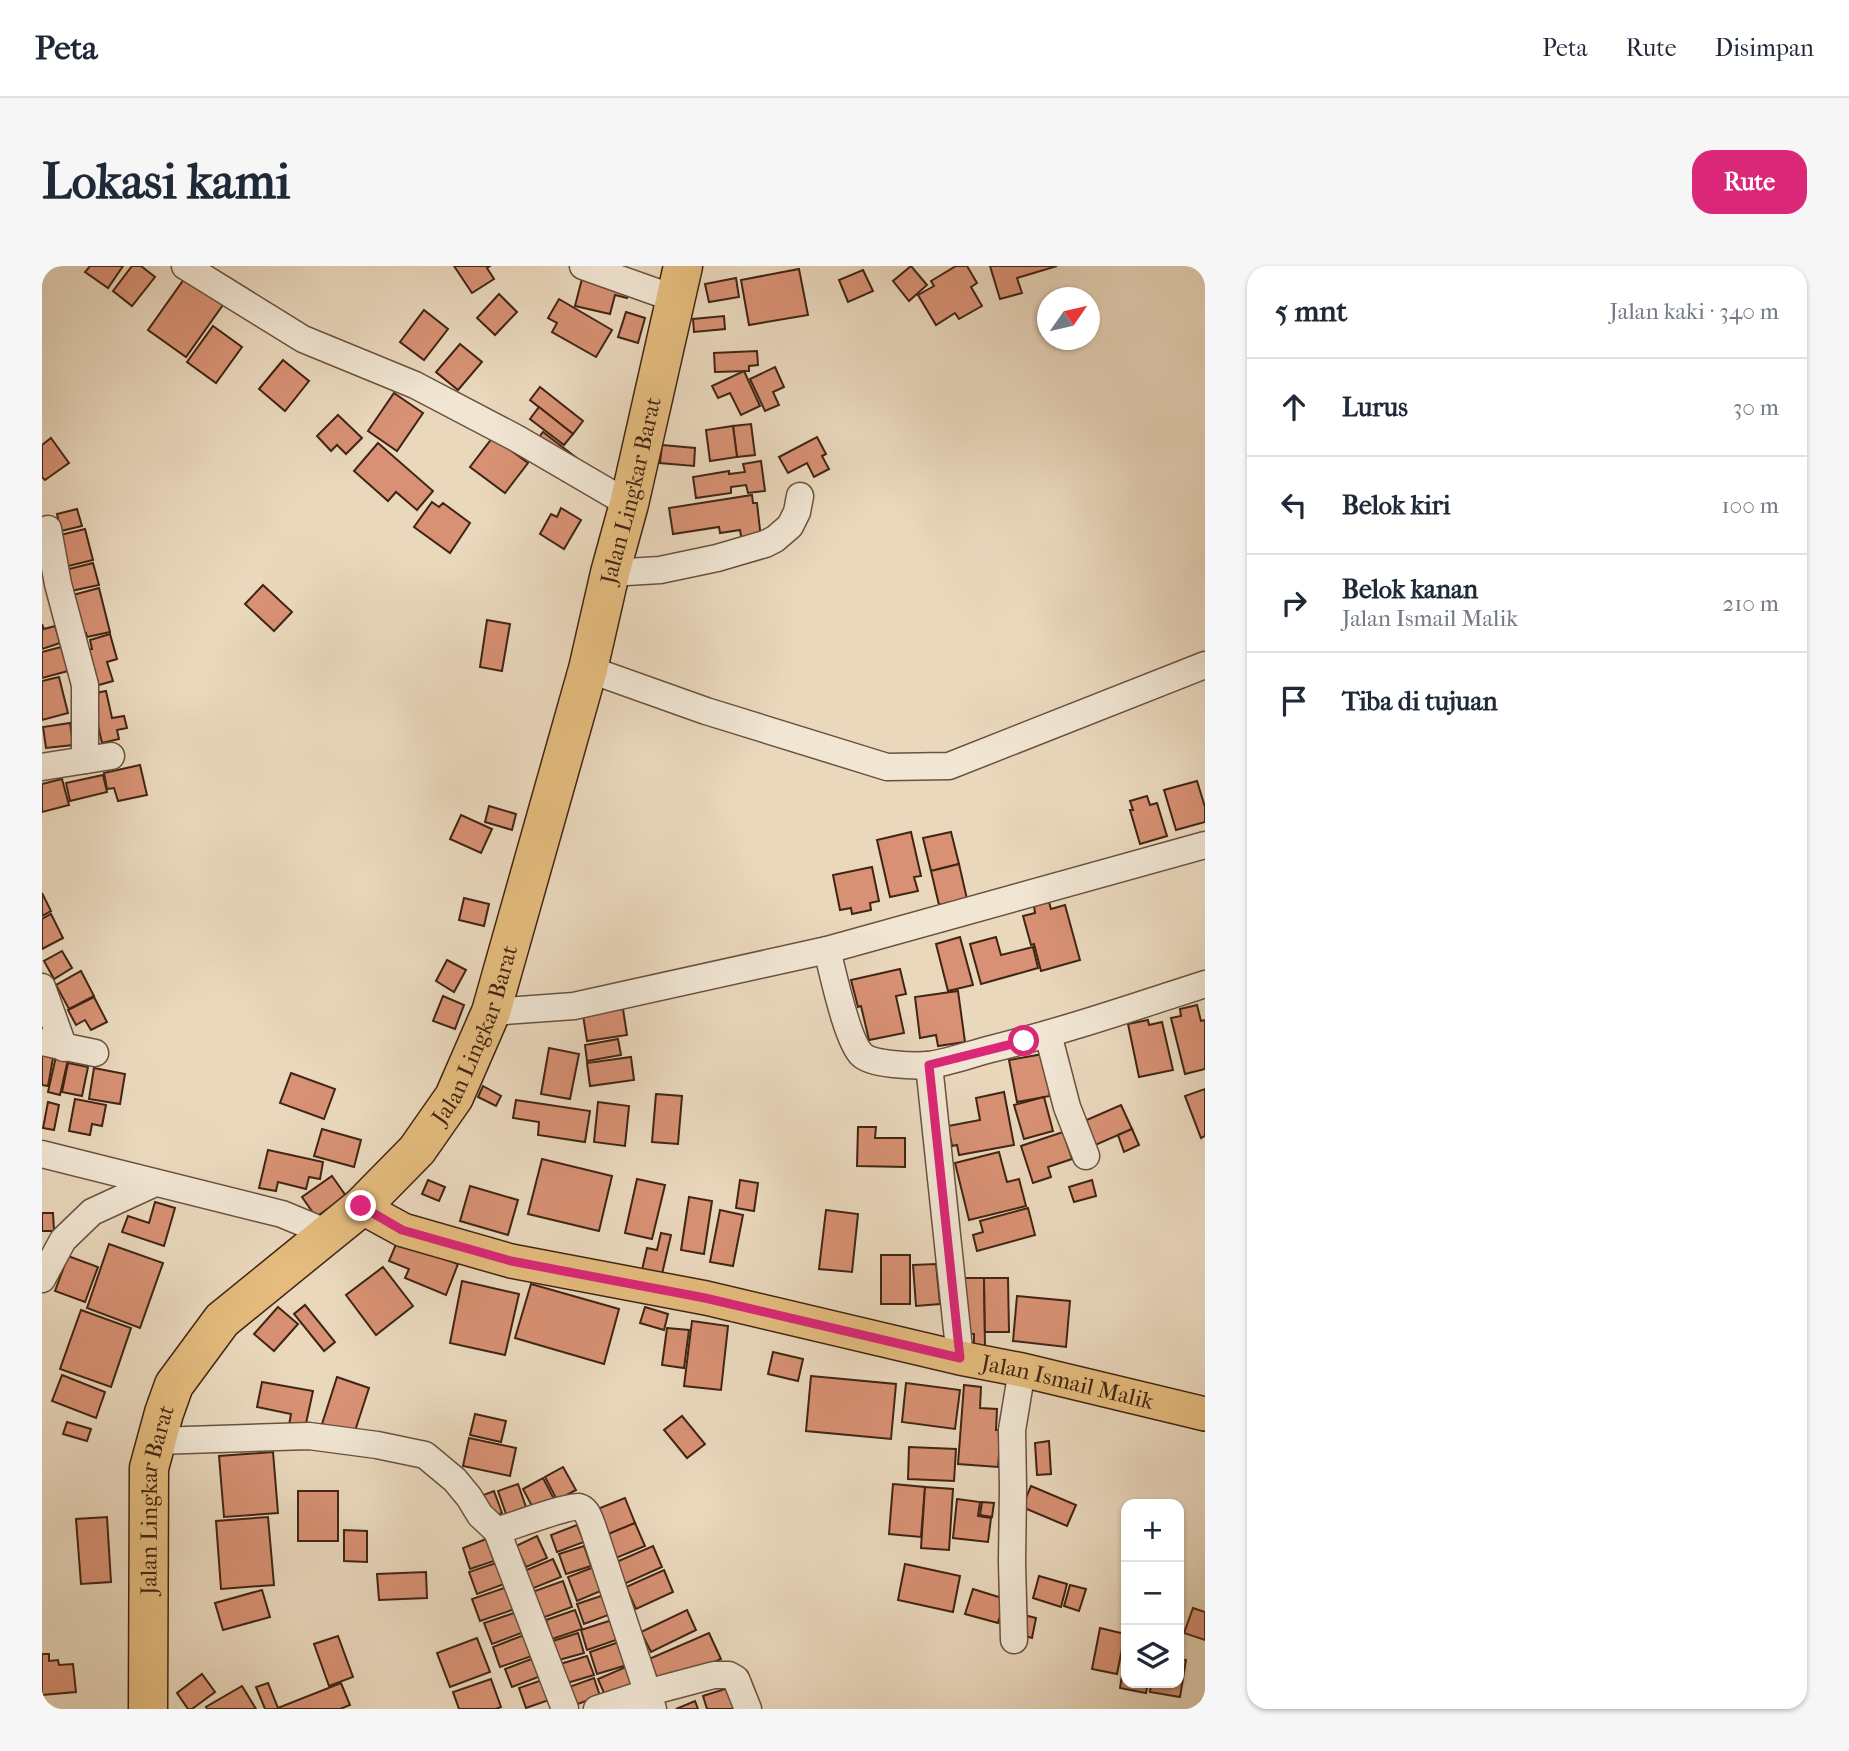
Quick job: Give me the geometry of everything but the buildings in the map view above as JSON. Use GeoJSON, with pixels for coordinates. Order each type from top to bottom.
{"type":"FeatureCollection","features":[{"type":"Feature","properties":{"kind":"highway","name":"Jalan Lingkar Barat"},"geometry":{"type":"LineString","coordinates":[[148,1709],[149,1468],[174,1385],[222,1320],[361,1206],[417,1150],[454,1097],[491,1012],[588,669],[629,504],[679,282]]}},
{"type":"Feature","properties":{"kind":"main road","name":"Jalan Ismail Malik"},"geometry":{"type":"LineString","coordinates":[[361,1206],[402,1230],[511,1261],[705,1298],[1205,1414]]}},
{"type":"Feature","properties":{"kind":"street"},"geometry":{"type":"LineString","coordinates":[[583,266],[679,282]]}},
{"type":"Feature","properties":{"kind":"street"},"geometry":{"type":"LineString","coordinates":[[189,267],[303,339],[415,385],[516,438],[629,504]]}},
{"type":"Feature","properties":{"kind":"street"},"geometry":{"type":"LineString","coordinates":[[610,573],[660,570],[718,558],[765,544],[790,526],[797,512],[800,496]]}},
{"type":"Feature","properties":{"kind":"street"},"geometry":{"type":"LineString","coordinates":[[48,529],[50,588],[85,685],[85,760]]}},
{"type":"Feature","properties":{"kind":"street"},"geometry":{"type":"LineString","coordinates":[[588,669],[706,710],[887,767],[949,766],[1205,665]]}},
{"type":"Feature","properties":{"kind":"street"},"geometry":{"type":"LineString","coordinates":[[42,767],[111,756]]}},
{"type":"Feature","properties":{"kind":"street"},"geometry":{"type":"LineString","coordinates":[[491,1012],[574,1006],[827,950],[1205,845]]}},
{"type":"Feature","properties":{"kind":"street"},"geometry":{"type":"LineString","coordinates":[[827,950],[850,1032],[858,1051],[873,1062],[929,1065],[1048,1034],[1205,984]]}},
{"type":"Feature","properties":{"kind":"street"},"geometry":{"type":"LineString","coordinates":[[42,987],[53,1045],[95,1053]]}},
{"type":"Feature","properties":{"kind":"street"},"geometry":{"type":"LineString","coordinates":[[1048,1034],[1068,1107],[1086,1156]]}},
{"type":"Feature","properties":{"kind":"street"},"geometry":{"type":"LineString","coordinates":[[929,1065],[960,1358]]}},
{"type":"Feature","properties":{"kind":"street"},"geometry":{"type":"LineString","coordinates":[[42,1154],[282,1214],[328,1233]]}},
{"type":"Feature","properties":{"kind":"street"},"geometry":{"type":"LineString","coordinates":[[42,1279],[63,1240],[92,1212],[155,1182]]}},
{"type":"Feature","properties":{"kind":"street"},"geometry":{"type":"LineString","coordinates":[[1014,1640],[1012,1430],[1023,1370]]}},
{"type":"Feature","properties":{"kind":"street"},"geometry":{"type":"LineString","coordinates":[[156,1441],[309,1436],[377,1445],[425,1455],[454,1480],[480,1515],[497,1531],[565,1709]]}},
{"type":"Feature","properties":{"kind":"street"},"geometry":{"type":"LineString","coordinates":[[497,1531],[573,1507],[586,1511],[650,1701]]}},
{"type":"Feature","properties":{"kind":"street"},"geometry":{"type":"LineString","coordinates":[[597,1709],[650,1701],[714,1675],[729,1675],[736,1679],[748,1709]]}},
{"type":"Feature","properties":{"kind":"route"},"geometry":{"type":"LineString","coordinates":[[361,1206],[402,1230],[511,1261],[705,1298],[960,1358],[929,1065],[1024,1041]]}}]}
